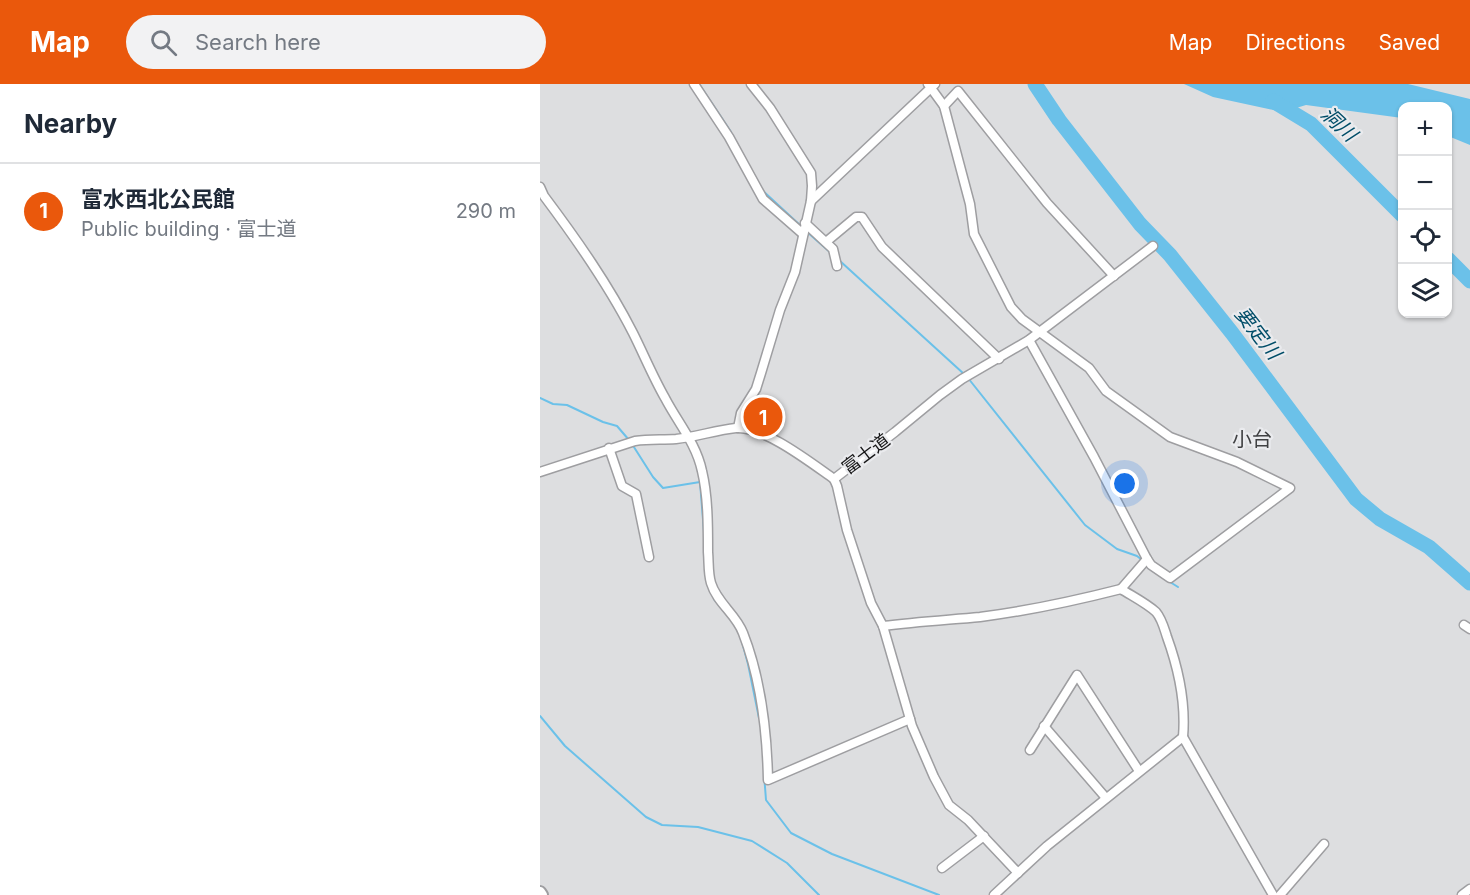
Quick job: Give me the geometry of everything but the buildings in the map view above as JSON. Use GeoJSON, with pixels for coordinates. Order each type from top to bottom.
{"type":"FeatureCollection","features":[{"type":"Feature","properties":{"kind":"street"},"geometry":{"type":"LineString","coordinates":[[694,84],[729,136],[763,199],[803,234]]}},
{"type":"Feature","properties":{"kind":"street"},"geometry":{"type":"LineString","coordinates":[[738,428],[741,413],[756,389],[780,310],[795,272],[804,223],[811,201],[810,173],[770,108],[751,84]]}},
{"type":"Feature","properties":{"kind":"street"},"geometry":{"type":"LineString","coordinates":[[811,201],[931,85],[944,106],[970,204],[974,234],[1011,307],[1039,333],[1089,368],[1106,391],[1170,437],[1237,462],[1290,488],[1170,578],[1151,565],[1147,559],[1029,340]]}},
{"type":"Feature","properties":{"kind":"street"},"geometry":{"type":"LineString","coordinates":[[944,106],[958,91],[1047,203],[1114,276]]}},
{"type":"Feature","properties":{"kind":"street"},"geometry":{"type":"LineString","coordinates":[[540,187],[603,280],[632,332],[665,400],[690,437],[702,470],[705,486],[708,567],[711,582],[722,604],[739,625],[747,648],[758,689],[765,730],[768,780],[910,719]]}},
{"type":"Feature","properties":{"kind":"street"},"geometry":{"type":"LineString","coordinates":[[826,242],[856,217],[862,217],[882,247],[999,359]]}},
{"type":"Feature","properties":{"kind":"street"},"geometry":{"type":"LineString","coordinates":[[804,223],[833,249],[837,266]]}},
{"type":"Feature","properties":{"kind":"street","name":"富士道"},"geometry":{"type":"LineString","coordinates":[[540,472],[630,442],[690,437],[738,428],[754,431],[791,448],[834,479],[940,395],[962,379],[1029,340],[1153,246]]}},
{"type":"Feature","properties":{"kind":"street"},"geometry":{"type":"LineString","coordinates":[[609,448],[622,486],[636,494],[649,557]]}},
{"type":"Feature","properties":{"kind":"street"},"geometry":{"type":"LineString","coordinates":[[834,479],[847,530],[871,603],[883,626],[910,719],[934,777],[949,805],[968,820],[1018,873]]}},
{"type":"Feature","properties":{"kind":"street"},"geometry":{"type":"LineString","coordinates":[[883,626],[980,617],[1065,604],[1120,589],[1147,559]]}},
{"type":"Feature","properties":{"kind":"street"},"geometry":{"type":"LineString","coordinates":[[1120,589],[1155,611],[1161,619],[1182,688],[1185,716],[1183,737],[1273,895]]}},
{"type":"Feature","properties":{"kind":"street"},"geometry":{"type":"LineString","coordinates":[[1030,750],[1077,675],[1138,771]]}},
{"type":"Feature","properties":{"kind":"street"},"geometry":{"type":"LineString","coordinates":[[1044,726],[1106,798]]}},
{"type":"Feature","properties":{"kind":"street"},"geometry":{"type":"LineString","coordinates":[[994,895],[1138,771],[1183,737]]}},
{"type":"Feature","properties":{"kind":"street"},"geometry":{"type":"LineString","coordinates":[[942,868],[984,836]]}},
{"type":"Feature","properties":{"kind":"street"},"geometry":{"type":"LineString","coordinates":[[1280,895],[1324,844]]}},
{"type":"Feature","properties":{"kind":"street"},"geometry":{"type":"LineString","coordinates":[[1462,895],[1470,889]]}},
{"type":"Feature","properties":{"kind":"water"},"geometry":{"type":"Polygon","coordinates":[[[1184,84],[1408,84],[1470,99],[1470,145],[1452,138],[1452,102],[1398,102],[1398,117],[1306,105],[1283,112],[1213,97],[1184,84]]]}},
{"type":"Feature","properties":{"kind":"waterway"},"geometry":{"type":"LineString","coordinates":[[699,84],[731,132]]}},
{"type":"Feature","properties":{"kind":"waterway","name":"要定川"},"geometry":{"type":"LineString","coordinates":[[1035,84],[1059,120],[1140,224],[1170,255],[1232,333],[1356,499],[1380,519],[1429,547],[1470,583]]}},
{"type":"Feature","properties":{"kind":"waterway","name":"洞川"},"geometry":{"type":"LineString","coordinates":[[1273,101],[1311,124],[1398,211]]}},
{"type":"Feature","properties":{"kind":"waterway"},"geometry":{"type":"LineString","coordinates":[[762,190],[802,227]]}},
{"type":"Feature","properties":{"kind":"waterway"},"geometry":{"type":"LineString","coordinates":[[806,231],[831,253]]}},
{"type":"Feature","properties":{"kind":"waterway"},"geometry":{"type":"LineString","coordinates":[[840,261],[964,374]]}},
{"type":"Feature","properties":{"kind":"waterway","name":"洞川"},"geometry":{"type":"LineString","coordinates":[[1452,263],[1470,281]]}},
{"type":"Feature","properties":{"kind":"waterway"},"geometry":{"type":"LineString","coordinates":[[968,378],[1085,525],[1117,549],[1142,560]]}},
{"type":"Feature","properties":{"kind":"waterway"},"geometry":{"type":"LineString","coordinates":[[540,398],[553,404],[567,405],[617,426],[629,440]]}},
{"type":"Feature","properties":{"kind":"waterway"},"geometry":{"type":"LineString","coordinates":[[632,444],[653,477],[663,488],[700,482],[704,532]]}},
{"type":"Feature","properties":{"kind":"waterway"},"geometry":{"type":"LineString","coordinates":[[1170,582],[1178,587]]}},
{"type":"Feature","properties":{"kind":"waterway"},"geometry":{"type":"LineString","coordinates":[[714,599],[724,611]]}},
{"type":"Feature","properties":{"kind":"waterway"},"geometry":{"type":"LineString","coordinates":[[741,638],[759,718]]}},
{"type":"Feature","properties":{"kind":"waterway"},"geometry":{"type":"LineString","coordinates":[[540,716],[565,746],[646,817],[662,825],[698,827],[752,841],[787,863],[819,895]]}},
{"type":"Feature","properties":{"kind":"waterway"},"geometry":{"type":"LineString","coordinates":[[764,774],[766,800],[791,833],[832,854],[939,895]]}},
{"type":"Feature","properties":{"kind":"place","name":"富水西北公民館"},"geometry":{"type":"Point","coordinates":[763,417]}},
{"type":"Feature","properties":{"kind":"district","name":"小台"},"geometry":{"type":"Point","coordinates":[1252,439]}}]}
